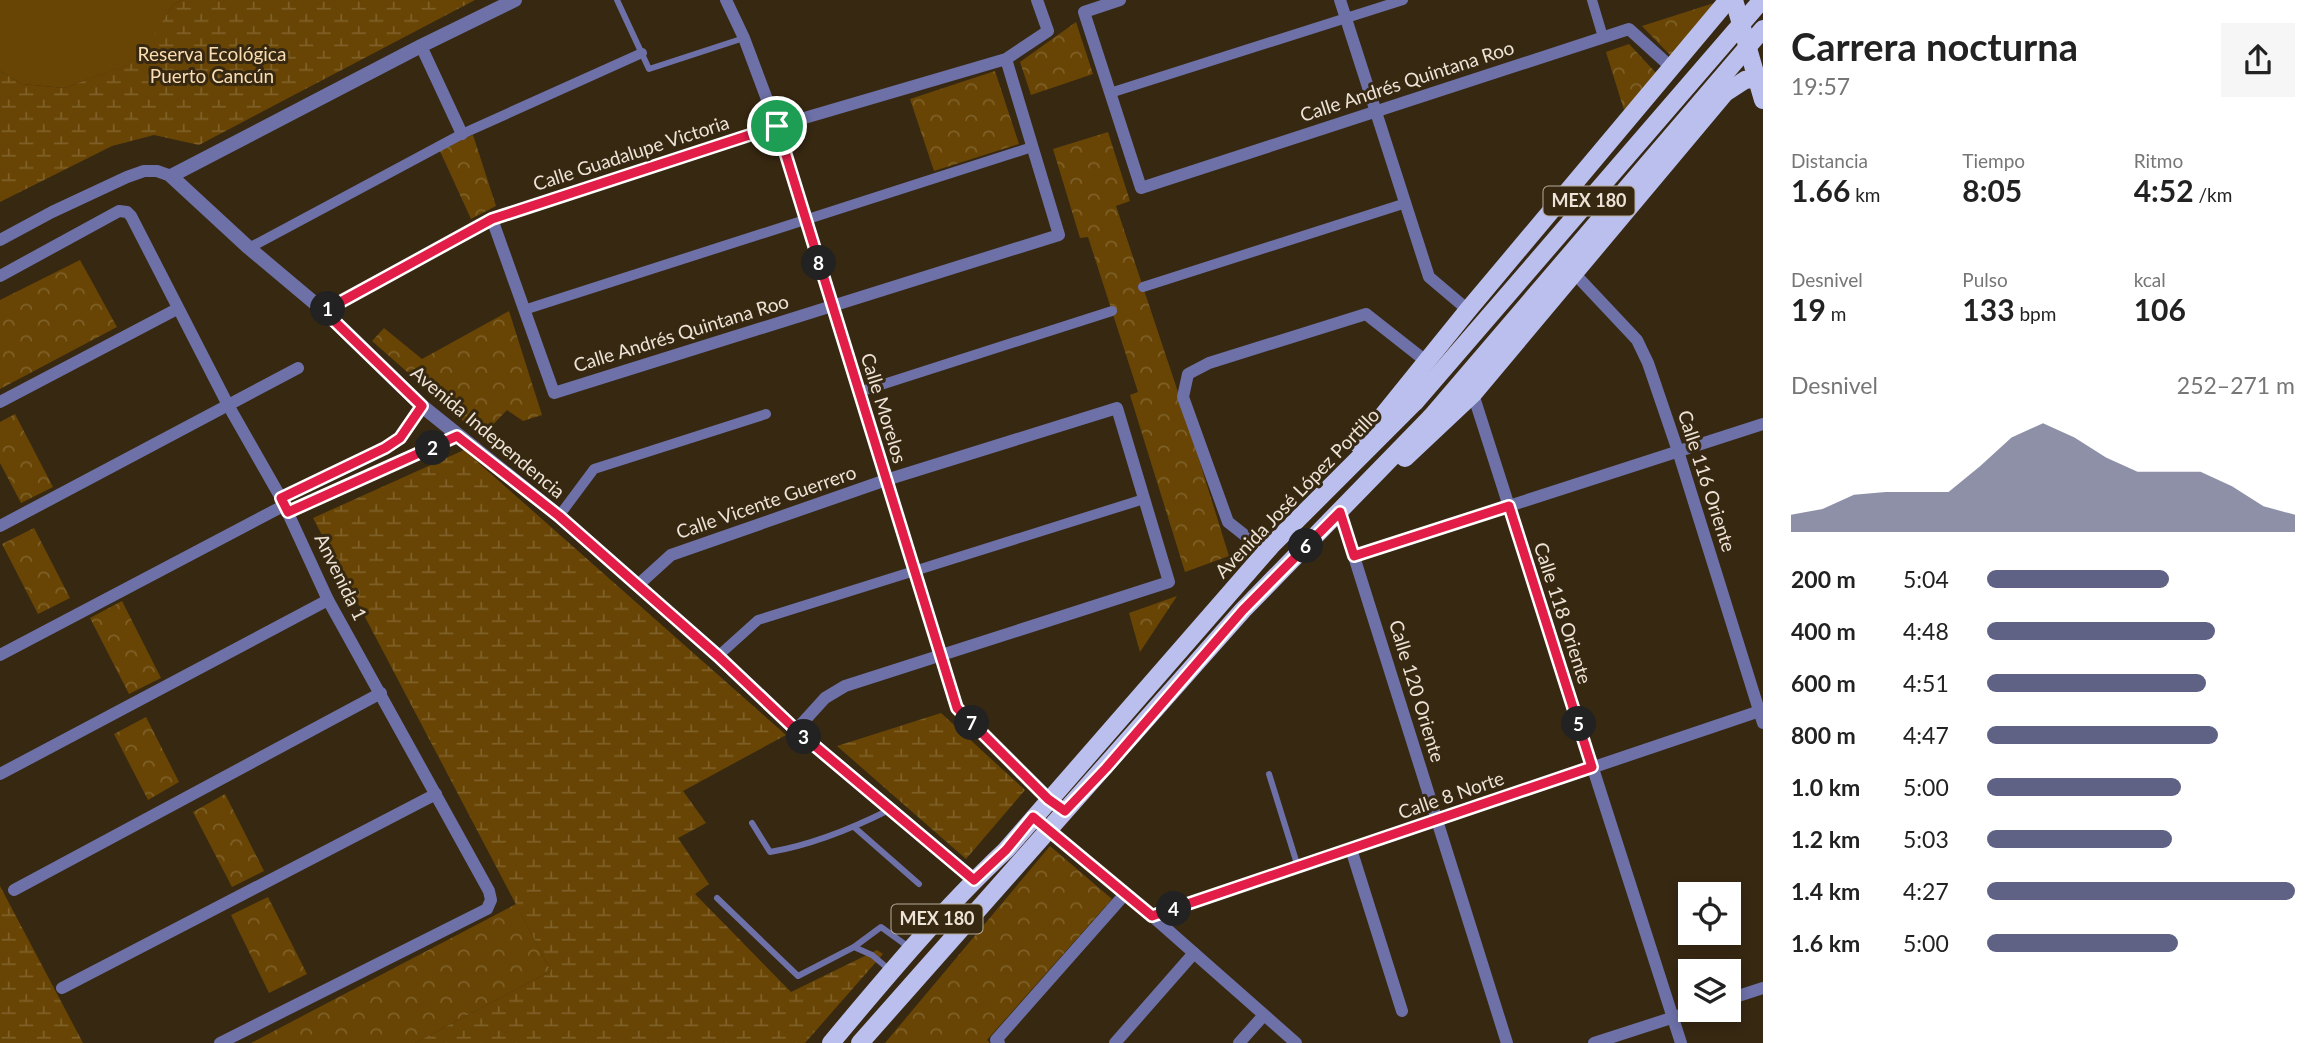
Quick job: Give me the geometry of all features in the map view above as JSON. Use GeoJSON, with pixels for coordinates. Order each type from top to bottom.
{"type":"FeatureCollection","features":[{"type":"Feature","properties":{"kind":"main road"},"geometry":{"type":"LineString","coordinates":[[1317,498],[1468,310],[1728,0]]}},
{"type":"Feature","properties":{"kind":"main road"},"geometry":{"type":"LineString","coordinates":[[1734,0],[1763,100]]}},
{"type":"Feature","properties":{"kind":"main road","name":"Avenida José López Portillo"},"geometry":{"type":"LineString","coordinates":[[831,1043],[910,948],[1006,850],[1271,545],[1415,402],[1762,0]]}},
{"type":"Feature","properties":{"kind":"main road","name":"MEX 180"},"geometry":{"type":"LineString","coordinates":[[860,1043],[1243,610],[1431,417],[1763,29]]}},
{"type":"Feature","properties":{"kind":"main road"},"geometry":{"type":"LineString","coordinates":[[1671,70],[1693,72],[1703,79],[1709,89],[1711,101],[1708,112]]}},
{"type":"Feature","properties":{"kind":"main road"},"geometry":{"type":"LineString","coordinates":[[1340,512],[1431,436],[1473,394],[1708,112],[1734,86],[1757,78]]}},
{"type":"Feature","properties":{"kind":"street"},"geometry":{"type":"LineString","coordinates":[[0,240],[127,177],[144,171],[157,171],[171,176],[515,0]]}},
{"type":"Feature","properties":{"kind":"street","name":"Calle Morelos"},"geometry":{"type":"LineString","coordinates":[[726,0],[744,38],[777,126],[957,708],[1048,799],[1065,811]]}},
{"type":"Feature","properties":{"kind":"street","name":"Calle Guadalupe Victoria"},"geometry":{"type":"LineString","coordinates":[[324,311],[492,219],[777,126],[1006,59],[1048,31],[1037,0]]}},
{"type":"Feature","properties":{"kind":"street"},"geometry":{"type":"LineString","coordinates":[[1120,0],[1084,12],[1110,93],[1404,0]]}},
{"type":"Feature","properties":{"kind":"street"},"geometry":{"type":"LineString","coordinates":[[1340,0],[1429,276],[1468,310]]}},
{"type":"Feature","properties":{"kind":"street"},"geometry":{"type":"LineString","coordinates":[[1592,0],[1603,37]]}},
{"type":"Feature","properties":{"kind":"street","name":"Calle Andrés Quintana Roo"},"geometry":{"type":"LineString","coordinates":[[1110,93],[1141,188],[1629,29],[1671,70]]}},
{"type":"Feature","properties":{"kind":"street"},"geometry":{"type":"LineString","coordinates":[[421,46],[461,134]]}},
{"type":"Feature","properties":{"kind":"street"},"geometry":{"type":"LineString","coordinates":[[248,248],[461,134],[642,53]]}},
{"type":"Feature","properties":{"kind":"street"},"geometry":{"type":"LineString","coordinates":[[492,219],[524,310],[1032,147],[1006,59]]}},
{"type":"Feature","properties":{"kind":"street","name":"Calle Andrés Quintana Roo"},"geometry":{"type":"LineString","coordinates":[[524,310],[554,393],[1059,235],[1032,147]]}},
{"type":"Feature","properties":{"kind":"street","name":"Avenida Independencia"},"geometry":{"type":"LineString","coordinates":[[171,176],[248,248],[324,311],[422,406],[559,516],[718,656],[796,730],[974,880]]}},
{"type":"Feature","properties":{"kind":"street"},"geometry":{"type":"LineString","coordinates":[[1143,287],[1406,204]]}},
{"type":"Feature","properties":{"kind":"street","name":"Anvenida 1"},"geometry":{"type":"LineString","coordinates":[[0,276],[119,211],[127,212],[131,216],[228,405],[285,505],[328,600],[489,891],[491,900],[486,909],[220,1043]]}},
{"type":"Feature","properties":{"kind":"street","name":"Calle 116 Oriente"},"geometry":{"type":"LineString","coordinates":[[1574,273],[1637,340],[1648,363],[1762,715]]}},
{"type":"Feature","properties":{"kind":"street"},"geometry":{"type":"LineString","coordinates":[[0,402],[177,309]]}},
{"type":"Feature","properties":{"kind":"street"},"geometry":{"type":"LineString","coordinates":[[859,392],[1112,311]]}},
{"type":"Feature","properties":{"kind":"street"},"geometry":{"type":"LineString","coordinates":[[1271,545],[1247,537],[1228,522],[1183,397],[1188,374],[1209,363],[1366,314],[1427,362]]}},
{"type":"Feature","properties":{"kind":"street"},"geometry":{"type":"LineString","coordinates":[[0,526],[298,368]]}},
{"type":"Feature","properties":{"kind":"street","name":"Calle 118 Oriente"},"geometry":{"type":"LineString","coordinates":[[1473,394],[1681,1043]]}},
{"type":"Feature","properties":{"kind":"street"},"geometry":{"type":"LineString","coordinates":[[0,655],[285,505],[385,448],[400,438],[422,406]]}},
{"type":"Feature","properties":{"kind":"street","name":"Calle Vicente Guerrero"},"geometry":{"type":"LineString","coordinates":[[638,585],[671,555],[886,480],[1116,408],[1144,499]]}},
{"type":"Feature","properties":{"kind":"street"},"geometry":{"type":"LineString","coordinates":[[559,516],[594,469],[766,414]]}},
{"type":"Feature","properties":{"kind":"street"},"geometry":{"type":"LineString","coordinates":[[1354,556],[1763,424]]}},
{"type":"Feature","properties":{"kind":"street"},"geometry":{"type":"LineString","coordinates":[[285,505],[457,436]]}},
{"type":"Feature","properties":{"kind":"street"},"geometry":{"type":"LineString","coordinates":[[718,656],[758,620],[1144,499],[1169,582],[845,686],[825,698],[796,730]]}},
{"type":"Feature","properties":{"kind":"street","name":"Calle 120 Oriente"},"geometry":{"type":"LineString","coordinates":[[1340,512],[1507,1043]]}},
{"type":"Feature","properties":{"kind":"street"},"geometry":{"type":"LineString","coordinates":[[0,775],[328,600]]}},
{"type":"Feature","properties":{"kind":"street"},"geometry":{"type":"LineString","coordinates":[[14,890],[381,693]]}},
{"type":"Feature","properties":{"kind":"street","name":"Calle 8 Norte"},"geometry":{"type":"LineString","coordinates":[[1152,916],[1592,767],[1762,715]]}},
{"type":"Feature","properties":{"kind":"street"},"geometry":{"type":"LineString","coordinates":[[62,988],[436,794]]}},
{"type":"Feature","properties":{"kind":"street"},"geometry":{"type":"LineString","coordinates":[[1033,817],[1152,916],[1296,1043]]}},
{"type":"Feature","properties":{"kind":"street"},"geometry":{"type":"LineString","coordinates":[[1351,849],[1402,1011]]}},
{"type":"Feature","properties":{"kind":"street"},"geometry":{"type":"LineString","coordinates":[[996,1042],[1125,894]]}},
{"type":"Feature","properties":{"kind":"street"},"geometry":{"type":"LineString","coordinates":[[1115,1043],[1194,953]]}},
{"type":"Feature","properties":{"kind":"street"},"geometry":{"type":"LineString","coordinates":[[1741,995],[1763,988]]}},
{"type":"Feature","properties":{"kind":"street"},"geometry":{"type":"LineString","coordinates":[[1239,1043],[1264,1015]]}},
{"type":"Feature","properties":{"kind":"street"},"geometry":{"type":"LineString","coordinates":[[1594,1043],[1678,1015]]}},
{"type":"Feature","properties":{"kind":"lane"},"geometry":{"type":"LineString","coordinates":[[617,0],[649,69],[744,38]]}},
{"type":"Feature","properties":{"kind":"lane"},"geometry":{"type":"LineString","coordinates":[[1269,774],[1298,867]]}},
{"type":"Feature","properties":{"kind":"lane"},"geometry":{"type":"LineString","coordinates":[[752,823],[770,852],[792,848],[854,827],[890,809]]}},
{"type":"Feature","properties":{"kind":"lane"},"geometry":{"type":"LineString","coordinates":[[854,827],[919,884]]}},
{"type":"Feature","properties":{"kind":"lane"},"geometry":{"type":"LineString","coordinates":[[717,898],[798,976],[855,947],[881,927],[910,948]]}},
{"type":"Feature","properties":{"kind":"lane"},"geometry":{"type":"LineString","coordinates":[[855,947],[872,955],[891,971]]}},
{"type":"Feature","properties":{"kind":"green space"},"geometry":{"type":"Polygon","coordinates":[[[0,0],[182,0],[172,6],[139,61],[64,88],[22,84],[0,71],[0,0]]]}},
{"type":"Feature","properties":{"kind":"green space","name":"Reserva Ecológica Puerto Cancún"},"geometry":{"type":"Polygon","coordinates":[[[182,0],[475,0],[199,145],[154,135],[112,146],[0,202],[0,71],[22,84],[64,88],[138,61],[172,6],[182,0]]]}},
{"type":"Feature","properties":{"kind":"green space"},"geometry":{"type":"Polygon","coordinates":[[[1714,3],[1671,56],[1642,26],[1714,3]]]}},
{"type":"Feature","properties":{"kind":"green space"},"geometry":{"type":"Polygon","coordinates":[[[1076,22],[1093,74],[1031,95],[1020,62],[1076,22]]]}},
{"type":"Feature","properties":{"kind":"green space"},"geometry":{"type":"Polygon","coordinates":[[[1629,44],[1657,74],[1624,110],[1606,52],[1629,44]]]}},
{"type":"Feature","properties":{"kind":"green space"},"geometry":{"type":"Polygon","coordinates":[[[995,71],[1019,144],[934,171],[910,99],[995,71]]]}},
{"type":"Feature","properties":{"kind":"green space"},"geometry":{"type":"Polygon","coordinates":[[[1108,132],[1130,201],[1116,206],[1229,556],[1185,572],[1130,395],[1138,392],[1088,237],[1080,238],[1053,149],[1108,132]]]}},
{"type":"Feature","properties":{"kind":"green space"},"geometry":{"type":"Polygon","coordinates":[[[473,135],[496,206],[471,219],[439,149],[473,135]]]}},
{"type":"Feature","properties":{"kind":"green space"},"geometry":{"type":"Polygon","coordinates":[[[80,260],[117,327],[0,389],[0,300],[80,260]]]}},
{"type":"Feature","properties":{"kind":"green space"},"geometry":{"type":"Polygon","coordinates":[[[509,311],[542,415],[523,421],[507,410],[481,437],[372,341],[384,328],[422,359],[509,311]]]}},
{"type":"Feature","properties":{"kind":"green space"},"geometry":{"type":"Polygon","coordinates":[[[15,414],[53,487],[21,503],[0,463],[0,422],[15,414]]]}},
{"type":"Feature","properties":{"kind":"green space"},"geometry":{"type":"Polygon","coordinates":[[[464,450],[786,735],[683,791],[706,823],[678,838],[709,884],[695,894],[791,992],[877,950],[883,954],[805,1043],[415,1043],[551,971],[313,518],[464,450]]]}},
{"type":"Feature","properties":{"kind":"green space"},"geometry":{"type":"Polygon","coordinates":[[[34,528],[70,598],[38,614],[2,544],[34,528]]]}},
{"type":"Feature","properties":{"kind":"green space"},"geometry":{"type":"Polygon","coordinates":[[[1177,596],[1140,652],[1129,613],[1177,596]]]}},
{"type":"Feature","properties":{"kind":"green space"},"geometry":{"type":"Polygon","coordinates":[[[122,601],[161,678],[129,694],[90,618],[122,601]]]}},
{"type":"Feature","properties":{"kind":"green space"},"geometry":{"type":"Polygon","coordinates":[[[941,713],[1025,790],[966,859],[837,746],[941,713]]]}},
{"type":"Feature","properties":{"kind":"green space"},"geometry":{"type":"Polygon","coordinates":[[[146,717],[179,782],[148,800],[114,734],[146,717]]]}},
{"type":"Feature","properties":{"kind":"green space"},"geometry":{"type":"Polygon","coordinates":[[[225,794],[264,871],[232,887],[193,812],[225,794]]]}},
{"type":"Feature","properties":{"kind":"green space"},"geometry":{"type":"Polygon","coordinates":[[[1050,846],[1112,899],[987,1040],[990,1043],[885,1043],[1050,846]]]}},
{"type":"Feature","properties":{"kind":"green space"},"geometry":{"type":"Polygon","coordinates":[[[0,886],[83,1043],[0,1043],[0,886]]]}},
{"type":"Feature","properties":{"kind":"green space"},"geometry":{"type":"Polygon","coordinates":[[[268,897],[307,974],[269,993],[231,915],[268,897]]]}},
{"type":"Feature","properties":{"kind":"green space"},"geometry":{"type":"Polygon","coordinates":[[[516,904],[551,971],[415,1043],[251,1043],[516,904]]]}},
{"type":"Feature","properties":{"kind":"route"},"geometry":{"type":"LineString","coordinates":[[777,126],[957,708],[1048,799],[1065,811],[1106,768],[1243,610],[1340,512],[1354,556],[1509,506],[1592,767],[1152,916],[1033,817],[1006,850],[974,880],[796,730],[718,656],[559,516],[457,436],[288,512],[281,498],[385,448],[400,438],[422,406],[324,311],[492,219],[777,126]]}}]}
